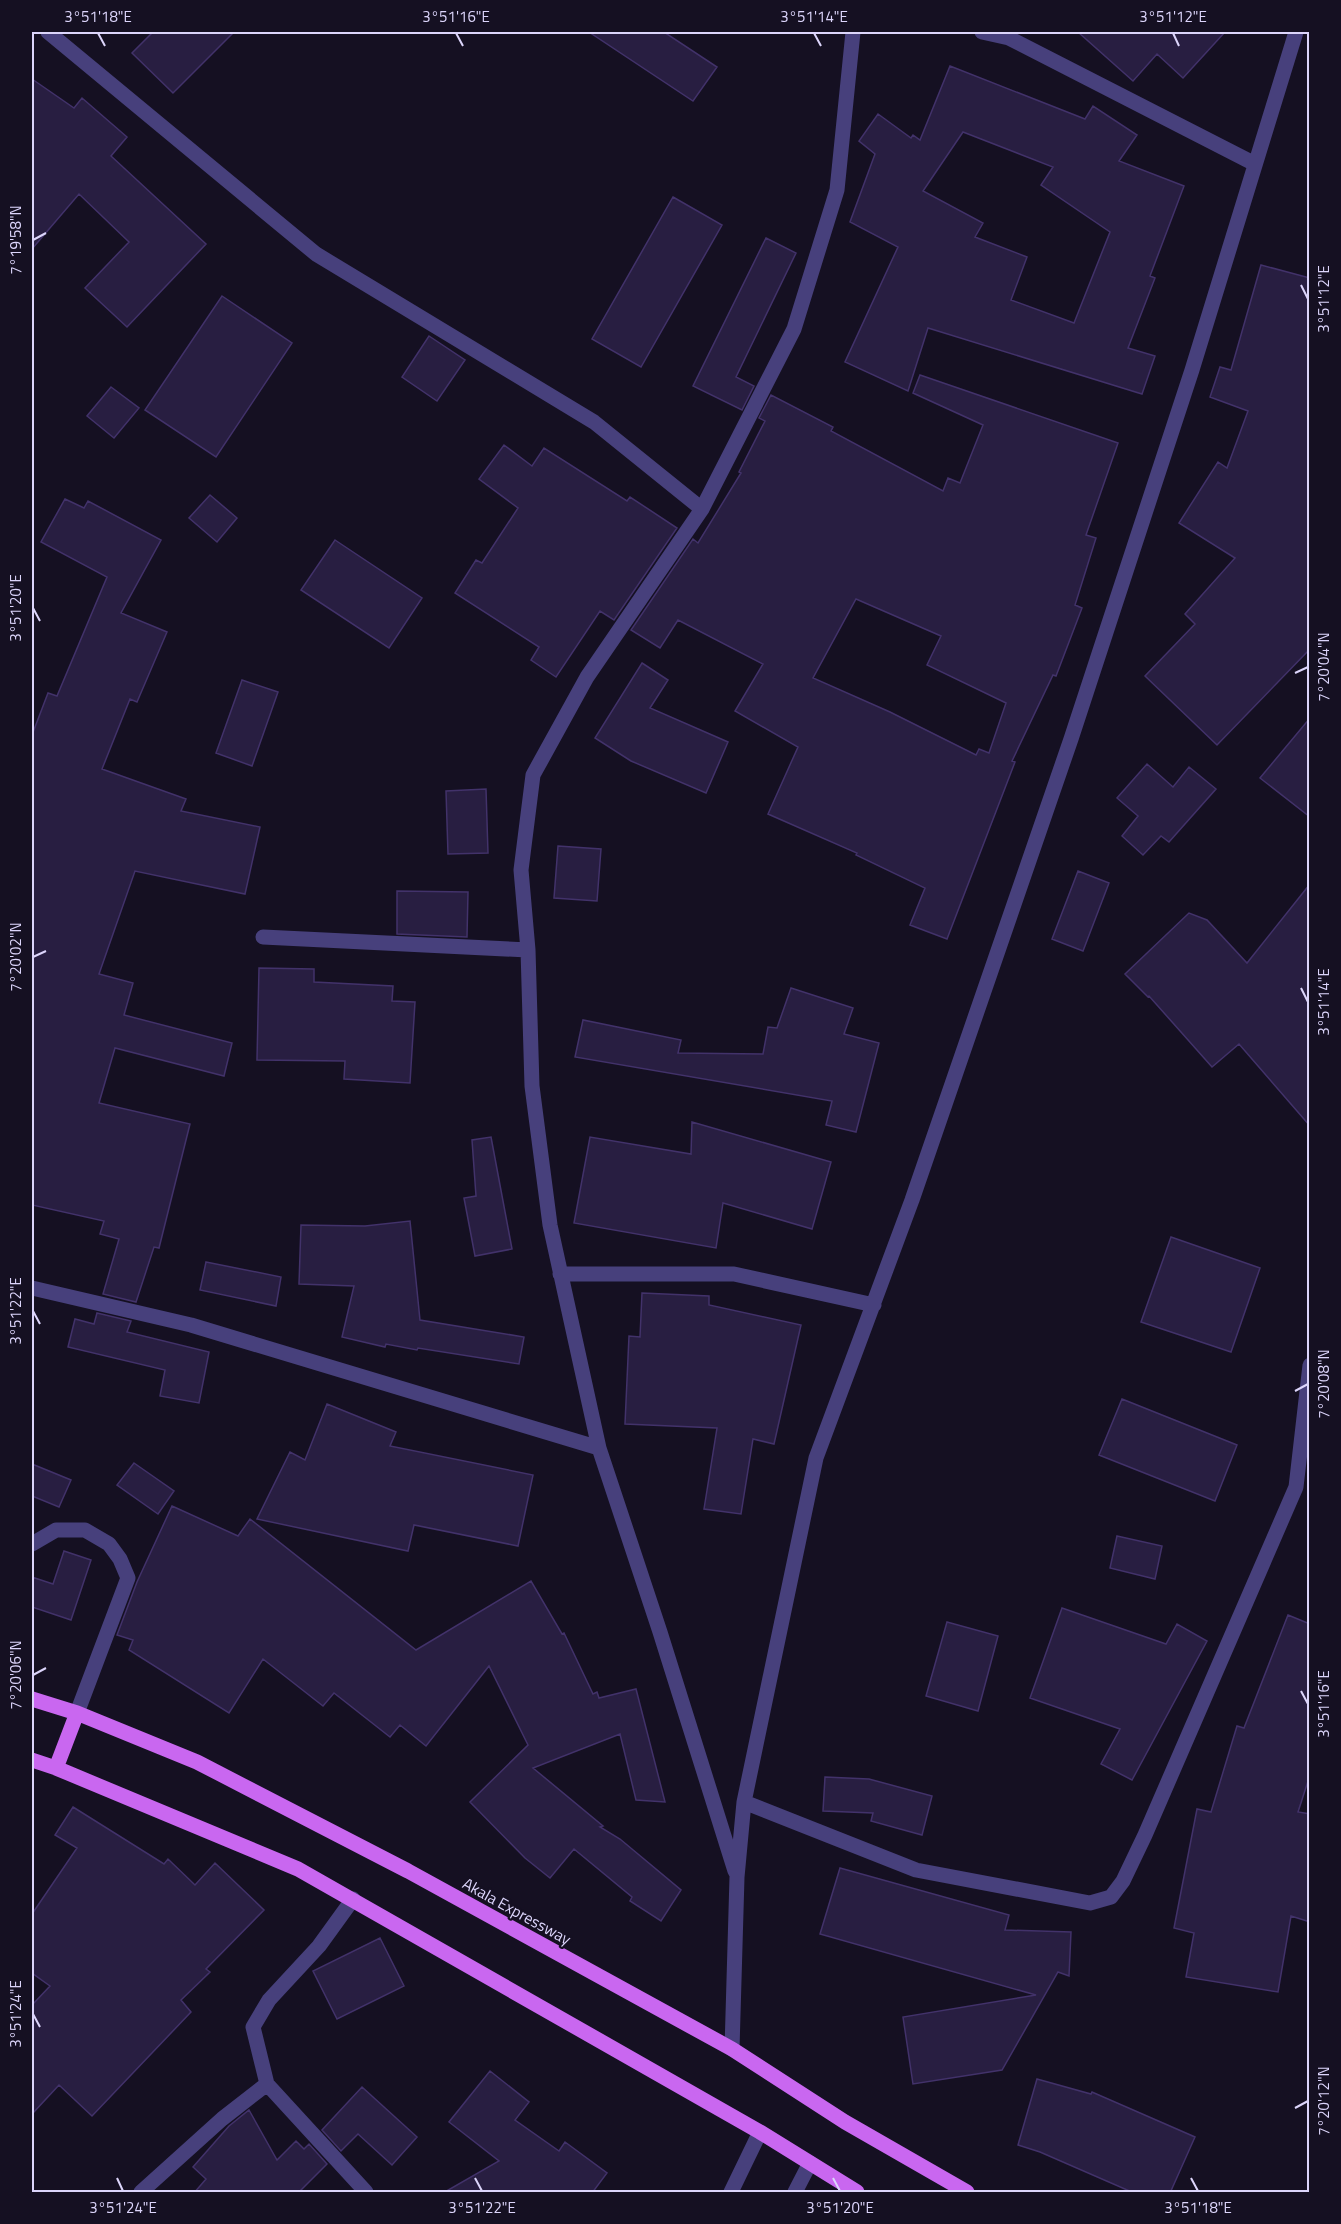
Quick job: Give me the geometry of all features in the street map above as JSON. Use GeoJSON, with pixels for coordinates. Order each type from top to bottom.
{"type":"FeatureCollection","features":[{"type":"Feature","properties":{"kind":"main road","name":"Akala Expressway"},"geometry":{"type":"LineString","coordinates":[[32,1699],[77,1713],[197,1762],[408,1871],[732,2049],[845,2122],[967,2193]]}},
{"type":"Feature","properties":{"kind":"main road"},"geometry":{"type":"LineString","coordinates":[[56,1768],[77,1713]]}},
{"type":"Feature","properties":{"kind":"main road"},"geometry":{"type":"LineString","coordinates":[[32,1760],[298,1869],[760,2132],[858,2193]]}},
{"type":"Feature","properties":{"kind":"street"},"geometry":{"type":"LineString","coordinates":[[48,32],[316,254],[594,422],[702,509]]}},
{"type":"Feature","properties":{"kind":"street"},"geometry":{"type":"LineString","coordinates":[[737,1877],[599,1448],[560,1274],[550,1225],[532,1086],[528,950],[521,870],[532,775],[587,677],[702,509],[794,329],[837,190],[853,32]]}},
{"type":"Feature","properties":{"kind":"street"},"geometry":{"type":"LineString","coordinates":[[982,32],[1009,38],[1256,164]]}},
{"type":"Feature","properties":{"kind":"street"},"geometry":{"type":"LineString","coordinates":[[732,2049],[737,1877],[744,1802],[816,1458],[874,1305],[1067,750],[1192,370],[1298,32],[1310,35]]}},
{"type":"Feature","properties":{"kind":"street"},"geometry":{"type":"LineString","coordinates":[[262,938],[528,950]]}},
{"type":"Feature","properties":{"kind":"street"},"geometry":{"type":"LineString","coordinates":[[560,1274],[734,1274],[874,1305]]}},
{"type":"Feature","properties":{"kind":"street"},"geometry":{"type":"LineString","coordinates":[[32,1288],[191,1325],[599,1448]]}},
{"type":"Feature","properties":{"kind":"street"},"geometry":{"type":"LineString","coordinates":[[744,1802],[916,1870],[1090,1903],[1111,1897],[1123,1881],[1145,1835],[1296,1487],[1310,1365]]}},
{"type":"Feature","properties":{"kind":"street"},"geometry":{"type":"LineString","coordinates":[[32,1544],[56,1530],[85,1530],[109,1544],[120,1559],[128,1578],[77,1713]]}},
{"type":"Feature","properties":{"kind":"street"},"geometry":{"type":"LineString","coordinates":[[353,1899],[319,1946],[269,2000],[253,2026],[267,2084],[366,2193]]}},
{"type":"Feature","properties":{"kind":"street"},"geometry":{"type":"LineString","coordinates":[[141,2193],[222,2119],[267,2084]]}},
{"type":"Feature","properties":{"kind":"street"},"geometry":{"type":"LineString","coordinates":[[731,2193],[760,2132]]}},
{"type":"Feature","properties":{"kind":"street"},"geometry":{"type":"LineString","coordinates":[[795,2193],[810,2163]]}},
{"type":"Feature","properties":{"kind":"building"},"geometry":{"type":"Polygon","coordinates":[[[153,32],[234,32],[173,93],[132,53],[153,32]]]}},
{"type":"Feature","properties":{"kind":"building"},"geometry":{"type":"Polygon","coordinates":[[[589,32],[664,32],[717,67],[693,101],[589,32]]]}},
{"type":"Feature","properties":{"kind":"building"},"geometry":{"type":"Polygon","coordinates":[[[1078,32],[1225,32],[1183,78],[1157,54],[1133,81],[1078,32]]]}},
{"type":"Feature","properties":{"kind":"building"},"geometry":{"type":"Polygon","coordinates":[[[950,66],[1085,119],[1093,106],[1137,135],[1119,161],[1184,186],[1150,276],[1155,278],[1128,348],[1155,356],[1142,394],[928,328],[908,391],[845,362],[898,247],[850,222],[875,154],[859,141],[878,114],[911,138],[913,135],[920,140],[950,66]],[[963,132],[923,191],[983,223],[975,237],[1027,257],[1011,300],[1074,323],[1110,232],[1041,185],[1053,167],[963,132]]]}},
{"type":"Feature","properties":{"kind":"building"},"geometry":{"type":"Polygon","coordinates":[[[32,79],[74,108],[82,98],[127,137],[111,156],[206,244],[127,327],[85,288],[129,242],[79,194],[32,249],[32,79]]]}},
{"type":"Feature","properties":{"kind":"building"},"geometry":{"type":"Polygon","coordinates":[[[673,197],[722,225],[641,367],[592,339],[673,197]]]}},
{"type":"Feature","properties":{"kind":"building"},"geometry":{"type":"Polygon","coordinates":[[[766,238],[796,253],[736,377],[754,386],[742,410],[693,386],[766,238]]]}},
{"type":"Feature","properties":{"kind":"building"},"geometry":{"type":"Polygon","coordinates":[[[1261,265],[1310,278],[1310,649],[1217,745],[1145,676],[1195,624],[1185,614],[1235,558],[1179,523],[1218,462],[1227,468],[1248,411],[1210,397],[1220,367],[1231,370],[1261,265]]]}},
{"type":"Feature","properties":{"kind":"building"},"geometry":{"type":"Polygon","coordinates":[[[222,296],[292,343],[216,457],[145,410],[222,296]]]}},
{"type":"Feature","properties":{"kind":"building"},"geometry":{"type":"Polygon","coordinates":[[[429,336],[465,360],[437,401],[402,377],[429,336]]]}},
{"type":"Feature","properties":{"kind":"building"},"geometry":{"type":"Polygon","coordinates":[[[920,375],[1118,443],[1086,535],[1096,538],[1075,605],[1082,608],[1056,676],[1053,675],[1012,761],[1015,762],[947,939],[910,925],[925,888],[856,855],[857,853],[768,814],[798,747],[735,711],[763,664],[678,620],[660,648],[631,630],[693,539],[698,543],[741,473],[739,472],[765,421],[759,418],[771,395],[833,427],[831,431],[943,491],[948,478],[960,483],[983,425],[913,393],[920,375]],[[856,599],[813,678],[890,712],[976,755],[979,749],[989,753],[1006,703],[927,665],[941,636],[856,599]]]}},
{"type":"Feature","properties":{"kind":"building"},"geometry":{"type":"Polygon","coordinates":[[[111,387],[139,408],[114,438],[87,416],[111,387]]]}},
{"type":"Feature","properties":{"kind":"building"},"geometry":{"type":"Polygon","coordinates":[[[504,445],[532,466],[544,448],[627,501],[630,497],[677,528],[614,620],[600,611],[556,677],[531,660],[539,647],[455,593],[476,560],[482,563],[518,508],[479,479],[504,445]]]}},
{"type":"Feature","properties":{"kind":"building"},"geometry":{"type":"Polygon","coordinates":[[[210,495],[237,518],[217,542],[189,518],[210,495]]]}},
{"type":"Feature","properties":{"kind":"building"},"geometry":{"type":"Polygon","coordinates":[[[65,499],[84,508],[88,501],[161,540],[121,613],[167,632],[137,702],[130,699],[102,769],[186,799],[181,811],[260,827],[245,894],[135,871],[99,974],[133,983],[124,1015],[232,1043],[224,1076],[115,1048],[99,1103],[190,1124],[159,1248],[154,1247],[136,1302],[103,1294],[119,1239],[100,1234],[104,1221],[32,1205],[32,735],[48,693],[57,696],[107,577],[41,542],[65,499]]]}},
{"type":"Feature","properties":{"kind":"building"},"geometry":{"type":"Polygon","coordinates":[[[335,540],[422,598],[389,648],[301,590],[335,540]]]}},
{"type":"Feature","properties":{"kind":"building"},"geometry":{"type":"Polygon","coordinates":[[[642,663],[668,680],[650,708],[728,742],[706,793],[631,761],[595,738],[642,663]]]}},
{"type":"Feature","properties":{"kind":"building"},"geometry":{"type":"Polygon","coordinates":[[[242,680],[278,692],[252,766],[216,753],[242,680]]]}},
{"type":"Feature","properties":{"kind":"building"},"geometry":{"type":"Polygon","coordinates":[[[1310,718],[1310,817],[1260,778],[1310,718]]]}},
{"type":"Feature","properties":{"kind":"building"},"geometry":{"type":"Polygon","coordinates":[[[1147,764],[1173,787],[1189,767],[1216,789],[1169,842],[1161,836],[1143,855],[1122,836],[1138,816],[1117,798],[1147,764]]]}},
{"type":"Feature","properties":{"kind":"building"},"geometry":{"type":"Polygon","coordinates":[[[486,789],[488,853],[448,854],[446,791],[486,789]]]}},
{"type":"Feature","properties":{"kind":"building"},"geometry":{"type":"Polygon","coordinates":[[[558,846],[601,849],[597,901],[554,898],[558,846]]]}},
{"type":"Feature","properties":{"kind":"building"},"geometry":{"type":"Polygon","coordinates":[[[1078,871],[1109,883],[1083,951],[1052,939],[1078,871]]]}},
{"type":"Feature","properties":{"kind":"building"},"geometry":{"type":"Polygon","coordinates":[[[1310,884],[1310,1126],[1239,1044],[1212,1067],[1149,996],[1125,974],[1189,913],[1207,920],[1247,963],[1310,884]]]}},
{"type":"Feature","properties":{"kind":"building"},"geometry":{"type":"Polygon","coordinates":[[[397,891],[468,892],[467,937],[397,934],[397,891]]]}},
{"type":"Feature","properties":{"kind":"building"},"geometry":{"type":"Polygon","coordinates":[[[259,968],[314,969],[314,982],[393,986],[392,1001],[415,1002],[410,1083],[344,1079],[345,1061],[257,1060],[259,968]]]}},
{"type":"Feature","properties":{"kind":"building"},"geometry":{"type":"Polygon","coordinates":[[[791,988],[853,1008],[844,1034],[879,1043],[856,1132],[826,1125],[832,1101],[575,1057],[583,1020],[681,1040],[678,1053],[763,1054],[768,1027],[777,1028],[791,988]]]}},
{"type":"Feature","properties":{"kind":"building"},"geometry":{"type":"Polygon","coordinates":[[[692,1122],[831,1162],[812,1229],[723,1203],[716,1248],[574,1223],[590,1137],[691,1154],[692,1122]]]}},
{"type":"Feature","properties":{"kind":"building"},"geometry":{"type":"Polygon","coordinates":[[[491,1137],[512,1249],[475,1256],[464,1198],[476,1196],[472,1140],[491,1137]]]}},
{"type":"Feature","properties":{"kind":"building"},"geometry":{"type":"Polygon","coordinates":[[[410,1221],[420,1320],[524,1337],[519,1364],[418,1348],[417,1350],[386,1344],[385,1347],[342,1337],[354,1286],[299,1284],[301,1225],[365,1226],[410,1221]]]}},
{"type":"Feature","properties":{"kind":"building"},"geometry":{"type":"Polygon","coordinates":[[[1171,1237],[1260,1268],[1231,1352],[1141,1322],[1171,1237]]]}},
{"type":"Feature","properties":{"kind":"building"},"geometry":{"type":"Polygon","coordinates":[[[206,1262],[281,1277],[276,1306],[200,1290],[206,1262]]]}},
{"type":"Feature","properties":{"kind":"building"},"geometry":{"type":"Polygon","coordinates":[[[642,1293],[709,1296],[709,1305],[801,1325],[774,1444],[753,1439],[741,1514],[704,1509],[717,1428],[625,1424],[629,1336],[640,1337],[642,1293]]]}},
{"type":"Feature","properties":{"kind":"building"},"geometry":{"type":"Polygon","coordinates":[[[97,1313],[131,1321],[127,1332],[209,1352],[199,1403],[160,1396],[165,1370],[68,1347],[75,1319],[94,1324],[97,1313]]]}},
{"type":"Feature","properties":{"kind":"building"},"geometry":{"type":"Polygon","coordinates":[[[1122,1399],[1237,1445],[1215,1501],[1099,1455],[1122,1399]]]}},
{"type":"Feature","properties":{"kind":"building"},"geometry":{"type":"Polygon","coordinates":[[[327,1404],[396,1432],[390,1446],[533,1475],[518,1546],[414,1525],[408,1551],[257,1519],[290,1452],[305,1460],[327,1404]]]}},
{"type":"Feature","properties":{"kind":"building"},"geometry":{"type":"Polygon","coordinates":[[[134,1463],[174,1491],[158,1514],[117,1485],[134,1463]]]}},
{"type":"Feature","properties":{"kind":"building"},"geometry":{"type":"Polygon","coordinates":[[[32,1464],[71,1480],[59,1507],[32,1496],[32,1464]]]}},
{"type":"Feature","properties":{"kind":"building"},"geometry":{"type":"Polygon","coordinates":[[[172,1506],[238,1536],[250,1519],[416,1650],[531,1581],[562,1634],[564,1633],[593,1694],[597,1692],[599,1698],[636,1689],[665,1802],[636,1800],[620,1734],[533,1768],[603,1826],[600,1827],[620,1839],[681,1890],[661,1921],[630,1901],[632,1897],[574,1849],[550,1878],[525,1858],[470,1802],[528,1745],[489,1666],[426,1746],[400,1725],[390,1737],[334,1693],[323,1706],[263,1659],[229,1713],[129,1650],[133,1640],[117,1635],[137,1582],[172,1506]]]}},
{"type":"Feature","properties":{"kind":"building"},"geometry":{"type":"Polygon","coordinates":[[[1117,1536],[1162,1546],[1155,1579],[1110,1568],[1117,1536]]]}},
{"type":"Feature","properties":{"kind":"building"},"geometry":{"type":"Polygon","coordinates":[[[64,1551],[91,1560],[71,1620],[32,1607],[32,1577],[53,1584],[64,1551]]]}},
{"type":"Feature","properties":{"kind":"building"},"geometry":{"type":"Polygon","coordinates":[[[1062,1608],[1166,1644],[1177,1624],[1207,1641],[1132,1780],[1101,1764],[1120,1729],[1030,1698],[1062,1608]]]}},
{"type":"Feature","properties":{"kind":"building"},"geometry":{"type":"Polygon","coordinates":[[[1288,1615],[1310,1624],[1310,1775],[1298,1812],[1310,1814],[1310,1922],[1291,1916],[1278,1992],[1186,1977],[1194,1933],[1174,1928],[1197,1809],[1211,1812],[1237,1726],[1244,1728],[1288,1615]]]}},
{"type":"Feature","properties":{"kind":"building"},"geometry":{"type":"Polygon","coordinates":[[[947,1622],[998,1636],[978,1711],[926,1696],[947,1622]]]}},
{"type":"Feature","properties":{"kind":"building"},"geometry":{"type":"Polygon","coordinates":[[[825,1777],[869,1779],[932,1796],[922,1835],[871,1821],[873,1813],[823,1811],[825,1777]]]}},
{"type":"Feature","properties":{"kind":"building"},"geometry":{"type":"Polygon","coordinates":[[[73,1807],[164,1864],[168,1859],[195,1885],[215,1863],[264,1910],[206,1969],[210,1972],[181,2000],[191,2012],[92,2116],[59,2085],[32,2114],[32,2005],[50,1986],[32,1973],[32,1914],[77,1848],[55,1835],[73,1807]]]}},
{"type":"Feature","properties":{"kind":"building"},"geometry":{"type":"Polygon","coordinates":[[[840,1868],[1009,1915],[1005,1930],[1071,1932],[1069,1976],[1058,1972],[1002,2070],[913,2084],[903,2017],[1036,1995],[820,1934],[840,1868]]]}},
{"type":"Feature","properties":{"kind":"building"},"geometry":{"type":"Polygon","coordinates":[[[380,1938],[404,1986],[337,2019],[313,1971],[380,1938]]]}},
{"type":"Feature","properties":{"kind":"building"},"geometry":{"type":"Polygon","coordinates":[[[490,2071],[529,2102],[515,2120],[559,2151],[565,2142],[607,2173],[592,2193],[443,2193],[499,2161],[449,2122],[490,2071]]]}},
{"type":"Feature","properties":{"kind":"building"},"geometry":{"type":"Polygon","coordinates":[[[1037,2079],[1091,2094],[1092,2092],[1195,2137],[1170,2193],[1134,2193],[1040,2152],[1018,2145],[1037,2079]]]}},
{"type":"Feature","properties":{"kind":"building"},"geometry":{"type":"Polygon","coordinates":[[[362,2087],[417,2137],[392,2165],[358,2134],[341,2151],[322,2130],[362,2087]]]}},
{"type":"Feature","properties":{"kind":"building"},"geometry":{"type":"Polygon","coordinates":[[[249,2110],[277,2160],[296,2141],[304,2149],[309,2144],[327,2164],[298,2193],[194,2193],[206,2179],[193,2167],[229,2126],[249,2110]]]}}]}
